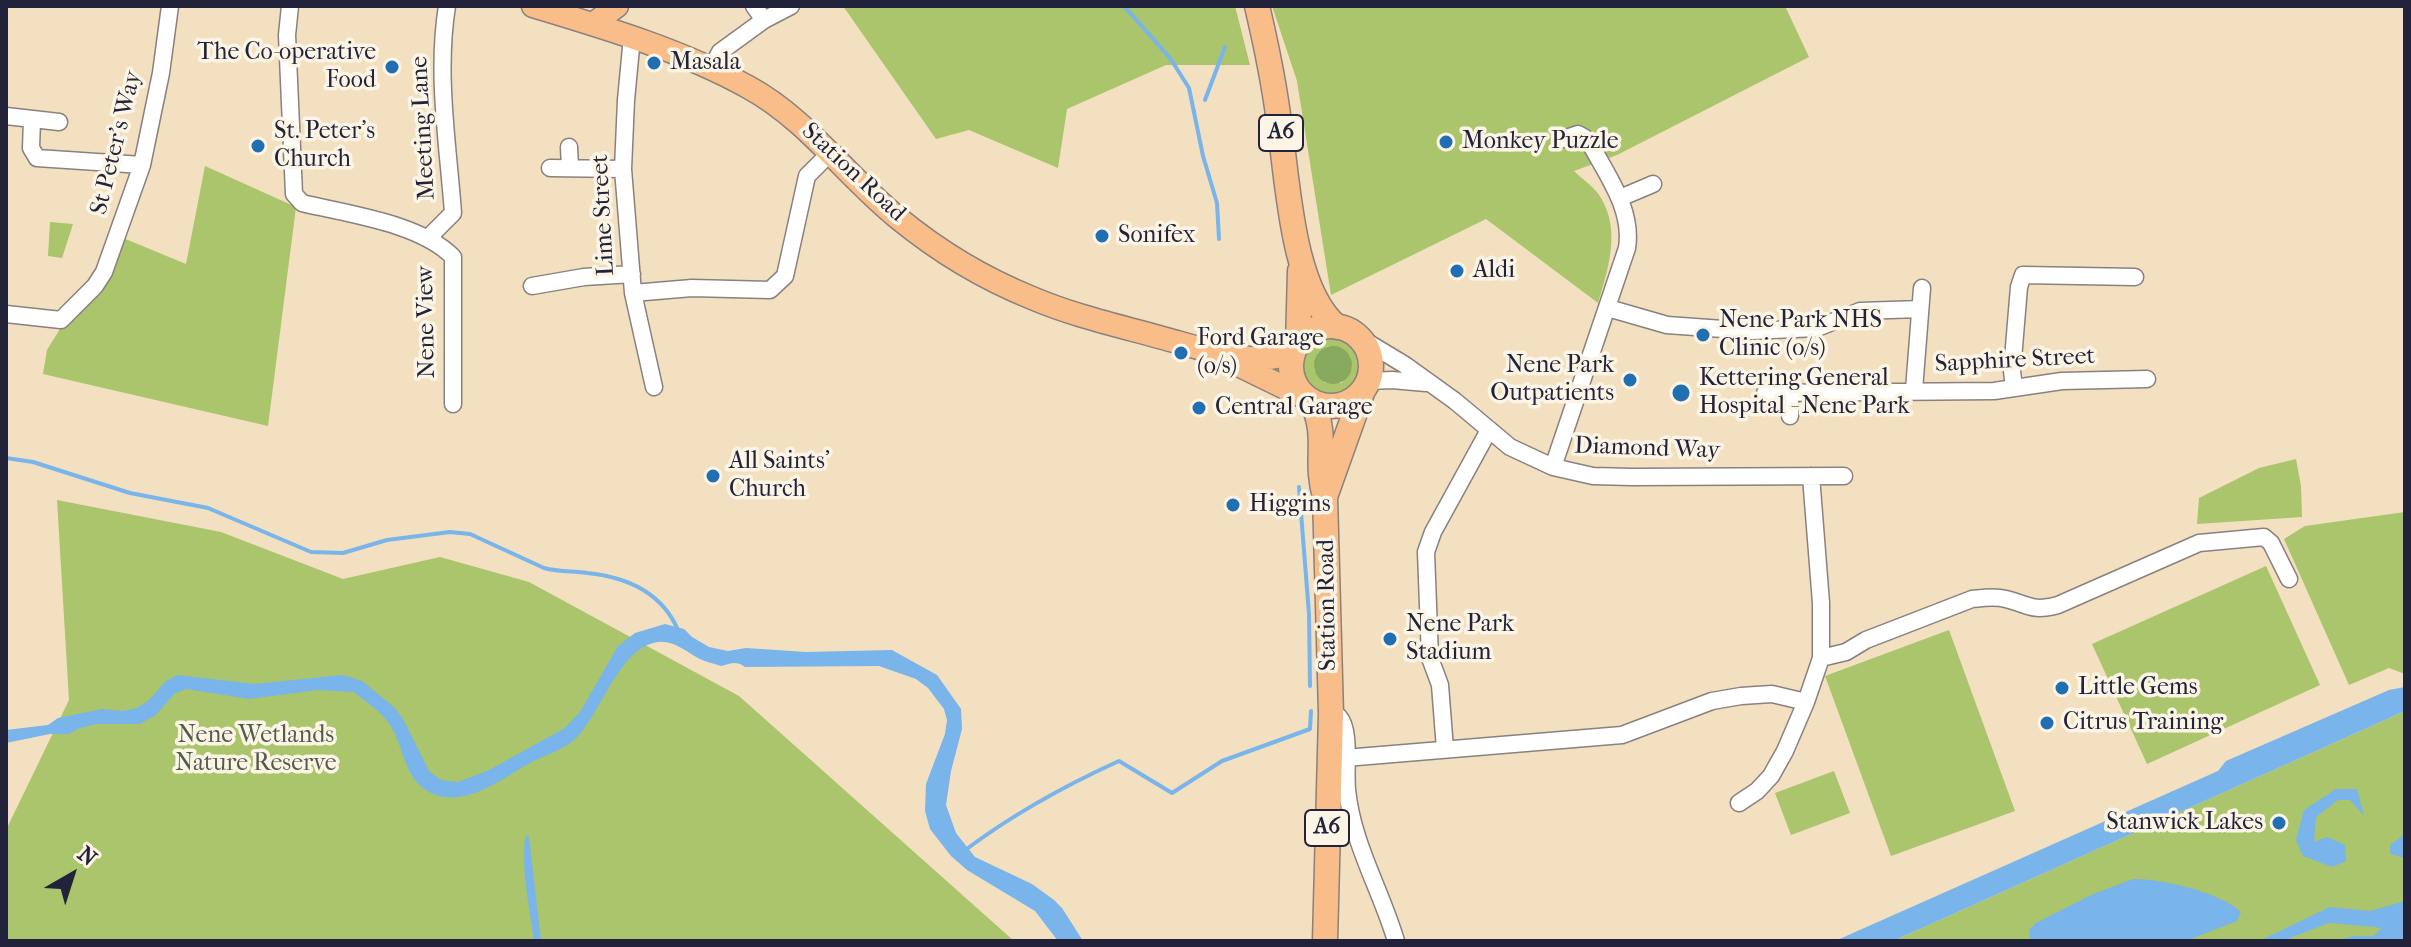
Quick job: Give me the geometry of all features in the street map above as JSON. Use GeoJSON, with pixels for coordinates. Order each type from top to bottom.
{"type":"FeatureCollection","features":[{"type":"Feature","properties":{"kind":"highway","name":"A6"},"geometry":{"type":"LineString","coordinates":[[1257,6],[1279,117],[1300,261],[1296,348]]}},
{"type":"Feature","properties":{"kind":"highway","name":"A6"},"geometry":{"type":"LineString","coordinates":[[1300,261],[1324,317],[1347,332]]}},
{"type":"Feature","properties":{"kind":"highway"},"geometry":{"type":"LineString","coordinates":[[1317,329],[1347,332],[1369,354],[1371,368],[1365,387],[1341,405],[1329,406],[1309,400],[1293,377],[1296,348],[1317,329]]}},
{"type":"Feature","properties":{"kind":"highway","name":"Station Road"},"geometry":{"type":"LineString","coordinates":[[1325,496],[1365,387]]}},
{"type":"Feature","properties":{"kind":"highway","name":"Station Road"},"geometry":{"type":"LineString","coordinates":[[1309,400],[1322,426],[1321,481],[1325,496],[1331,714],[1325,941]]}},
{"type":"Feature","properties":{"kind":"main road","name":"Station Road"},"geometry":{"type":"LineString","coordinates":[[533,6],[632,37],[711,69],[776,104],[830,153],[860,186],[900,220],[957,259],[1006,286],[1033,299],[1088,317],[1218,354],[1309,400]]}},
{"type":"Feature","properties":{"kind":"main road"},"geometry":{"type":"LineString","coordinates":[[593,24],[617,6]]}},
{"type":"Feature","properties":{"kind":"main road","name":"Station Road"},"geometry":{"type":"LineString","coordinates":[[1218,354],[1278,359],[1296,348]]}},
{"type":"Feature","properties":{"kind":"street","name":"St Peter's Way"},"geometry":{"type":"LineString","coordinates":[[6,314],[61,320],[95,286],[104,272],[142,165],[161,73],[170,6]]}},
{"type":"Feature","properties":{"kind":"street","name":"Nene View"},"geometry":{"type":"LineString","coordinates":[[290,6],[287,35],[294,194],[302,203],[428,238],[453,257],[453,404]]}},
{"type":"Feature","properties":{"kind":"street","name":"Meeting Lane"},"geometry":{"type":"LineString","coordinates":[[428,238],[453,213],[443,77],[443,30],[447,6]]}},
{"type":"Feature","properties":{"kind":"street"},"geometry":{"type":"LineString","coordinates":[[711,69],[720,52],[759,13],[791,6]]}},
{"type":"Feature","properties":{"kind":"street","name":"Lime Street"},"geometry":{"type":"LineString","coordinates":[[632,37],[623,169],[633,293],[654,387]]}},
{"type":"Feature","properties":{"kind":"street"},"geometry":{"type":"LineString","coordinates":[[6,116],[59,122]]}},
{"type":"Feature","properties":{"kind":"street"},"geometry":{"type":"LineString","coordinates":[[32,120],[31,148],[37,158],[142,165]]}},
{"type":"Feature","properties":{"kind":"street"},"geometry":{"type":"LineString","coordinates":[[1553,467],[1608,308],[1630,233],[1620,198],[1585,138],[1578,134],[1563,139]]}},
{"type":"Feature","properties":{"kind":"street"},"geometry":{"type":"LineString","coordinates":[[569,147],[570,168]]}},
{"type":"Feature","properties":{"kind":"street"},"geometry":{"type":"LineString","coordinates":[[633,293],[692,288],[770,290],[785,276],[807,176],[830,153]]}},
{"type":"Feature","properties":{"kind":"street"},"geometry":{"type":"LineString","coordinates":[[550,168],[623,169]]}},
{"type":"Feature","properties":{"kind":"street"},"geometry":{"type":"LineString","coordinates":[[1620,198],[1653,184]]}},
{"type":"Feature","properties":{"kind":"street"},"geometry":{"type":"LineString","coordinates":[[532,286],[584,277],[632,274]]}},
{"type":"Feature","properties":{"kind":"street"},"geometry":{"type":"LineString","coordinates":[[2014,388],[2012,371],[2019,287],[2023,275],[2135,277]]}},
{"type":"Feature","properties":{"kind":"street"},"geometry":{"type":"LineString","coordinates":[[1914,390],[1922,288]]}},
{"type":"Feature","properties":{"kind":"street"},"geometry":{"type":"LineString","coordinates":[[1608,308],[1667,325],[1751,331],[1817,328],[1860,311],[1920,309]]}},
{"type":"Feature","properties":{"kind":"street","name":"Diamond Way"},"geometry":{"type":"LineString","coordinates":[[1347,332],[1405,365],[1455,401],[1510,447],[1553,467],[1593,476],[1844,476]]}},
{"type":"Feature","properties":{"kind":"street","name":"Sapphire Street"},"geometry":{"type":"LineString","coordinates":[[1765,393],[1994,391],[2062,381],[2147,379]]}},
{"type":"Feature","properties":{"kind":"street"},"geometry":{"type":"LineString","coordinates":[[1365,387],[1400,380],[1427,383]]}},
{"type":"Feature","properties":{"kind":"street"},"geometry":{"type":"LineString","coordinates":[[1790,393],[1790,416]]}},
{"type":"Feature","properties":{"kind":"street"},"geometry":{"type":"LineString","coordinates":[[1445,749],[1440,685],[1430,658],[1426,552],[1433,532],[1489,430]]}},
{"type":"Feature","properties":{"kind":"street"},"geometry":{"type":"LineString","coordinates":[[1739,803],[1757,791],[1771,776],[1806,702],[1821,658],[1821,603],[1811,476]]}},
{"type":"Feature","properties":{"kind":"street"},"geometry":{"type":"LineString","coordinates":[[1821,658],[1846,652],[1866,640],[1972,599],[2007,599],[2024,607],[2041,609],[2058,605],[2199,543],[2264,537],[2271,543],[2289,579]]}},
{"type":"Feature","properties":{"kind":"street"},"geometry":{"type":"LineString","coordinates":[[1345,758],[1622,735],[1712,701],[1741,696],[1772,694],[1806,702]]}},
{"type":"Feature","properties":{"kind":"street","name":"Station Road"},"geometry":{"type":"LineString","coordinates":[[1331,714],[1344,722],[1347,789],[1354,830],[1396,941]]}},
{"type":"Feature","properties":{"kind":"green space"},"geometry":{"type":"Polygon","coordinates":[[[843,6],[1235,6],[1250,65],[1166,65],[1067,109],[1058,168],[969,130],[936,139],[843,6]]]}},
{"type":"Feature","properties":{"kind":"green space"},"geometry":{"type":"Polygon","coordinates":[[[1272,6],[1785,6],[1809,57],[1617,155],[1574,171],[1599,194],[1610,224],[1611,250],[1598,303],[1486,219],[1331,295],[1297,81],[1272,6]]]}},
{"type":"Feature","properties":{"kind":"green space"},"geometry":{"type":"Polygon","coordinates":[[[205,166],[296,207],[268,426],[43,374],[47,350],[60,329],[100,287],[123,238],[186,264],[205,166]]]}},
{"type":"Feature","properties":{"kind":"green space"},"geometry":{"type":"Polygon","coordinates":[[[50,222],[73,224],[62,258],[48,256],[50,222]]]}},
{"type":"Feature","properties":{"kind":"green space"},"geometry":{"type":"Polygon","coordinates":[[[1333,337],[1345,340],[1360,357],[1362,364],[1357,384],[1339,396],[1317,393],[1303,375],[1304,356],[1320,340],[1333,337]],[[1328,346],[1318,353],[1314,370],[1325,383],[1342,383],[1352,368],[1350,356],[1328,346]]]}},
{"type":"Feature","properties":{"kind":"green space"},"geometry":{"type":"Polygon","coordinates":[[[1333,346],[1347,351],[1352,365],[1347,379],[1333,384],[1319,379],[1314,365],[1319,351],[1333,346]]]}},
{"type":"Feature","properties":{"kind":"green space"},"geometry":{"type":"Polygon","coordinates":[[[2296,459],[2302,517],[2197,524],[2199,498],[2259,468],[2296,459]]]}},
{"type":"Feature","properties":{"kind":"green space","name":"Nene Wetlands Nature Reserve"},"geometry":{"type":"Polygon","coordinates":[[[57,500],[221,532],[343,579],[440,557],[529,582],[739,696],[1014,941],[6,941],[6,830],[69,700],[57,500]]]}},
{"type":"Feature","properties":{"kind":"green space"},"geometry":{"type":"Polygon","coordinates":[[[2405,512],[2405,674],[2389,668],[2349,685],[2284,539],[2305,526],[2405,512]]]}},
{"type":"Feature","properties":{"kind":"green space"},"geometry":{"type":"Polygon","coordinates":[[[2266,566],[2320,685],[2147,764],[2092,644],[2266,566]]]}},
{"type":"Feature","properties":{"kind":"green space"},"geometry":{"type":"Polygon","coordinates":[[[1949,630],[2015,811],[1891,856],[1825,676],[1949,630]]]}},
{"type":"Feature","properties":{"kind":"green space","name":"Stanwick Lakes"},"geometry":{"type":"Polygon","coordinates":[[[2405,711],[2405,941],[1893,941],[2405,711]]]}},
{"type":"Feature","properties":{"kind":"green space"},"geometry":{"type":"Polygon","coordinates":[[[1834,771],[1850,813],[1791,835],[1775,793],[1834,771]]]}},
{"type":"Feature","properties":{"kind":"water"},"geometry":{"type":"Polygon","coordinates":[[[665,624],[684,629],[709,647],[728,651],[746,648],[806,652],[892,650],[937,675],[961,709],[962,729],[946,805],[956,833],[975,857],[1032,884],[1054,900],[1083,941],[1058,941],[1035,911],[967,870],[951,856],[930,829],[925,811],[926,784],[945,734],[947,720],[944,709],[928,688],[916,679],[879,666],[745,667],[736,663],[721,666],[671,643],[653,643],[630,658],[620,670],[573,741],[495,784],[469,795],[455,797],[442,797],[429,792],[414,779],[387,720],[354,692],[318,690],[249,699],[186,689],[174,694],[156,715],[140,724],[97,724],[69,734],[50,734],[6,743],[6,730],[48,725],[58,718],[102,709],[123,711],[137,708],[166,681],[178,675],[254,684],[343,675],[362,681],[395,708],[429,771],[441,780],[458,782],[489,770],[565,728],[580,712],[618,646],[635,633],[665,624]]]}},
{"type":"Feature","properties":{"kind":"water"},"geometry":{"type":"Polygon","coordinates":[[[2405,687],[2405,711],[1893,941],[1835,941],[2218,771],[2226,761],[2389,690],[2405,687]]]}},
{"type":"Feature","properties":{"kind":"water"},"geometry":{"type":"Polygon","coordinates":[[[2336,789],[2357,789],[2364,816],[2350,800],[2338,800],[2316,817],[2314,842],[2327,837],[2345,845],[2346,861],[2332,867],[2303,856],[2296,840],[2304,810],[2336,789]]]}},
{"type":"Feature","properties":{"kind":"water"},"geometry":{"type":"Polygon","coordinates":[[[527,834],[541,941],[534,941],[526,886],[524,855],[527,834]]]}},
{"type":"Feature","properties":{"kind":"water"},"geometry":{"type":"Polygon","coordinates":[[[2405,834],[2405,858],[2390,854],[2390,845],[2405,834]]]}},
{"type":"Feature","properties":{"kind":"water"},"geometry":{"type":"Polygon","coordinates":[[[2133,879],[2190,888],[2219,898],[2241,912],[2237,921],[2186,941],[2030,941],[2029,930],[2036,923],[2091,895],[2133,879]]]}},
{"type":"Feature","properties":{"kind":"water"},"geometry":{"type":"Polygon","coordinates":[[[2405,901],[2405,941],[2335,941],[2353,936],[2373,936],[2381,929],[2329,923],[2282,941],[2259,941],[2330,907],[2370,911],[2405,901]]]}},
{"type":"Feature","properties":{"kind":"waterway"},"geometry":{"type":"LineString","coordinates":[[1124,6],[1170,58],[1189,88],[1203,156],[1217,203],[1219,239]]}},
{"type":"Feature","properties":{"kind":"waterway"},"geometry":{"type":"LineString","coordinates":[[1205,100],[1225,47]]}},
{"type":"Feature","properties":{"kind":"waterway"},"geometry":{"type":"LineString","coordinates":[[6,458],[33,462],[130,493],[208,508],[311,552],[343,553],[387,540],[450,532],[470,534],[544,568],[602,575],[629,583],[663,606],[678,630]]}},
{"type":"Feature","properties":{"kind":"waterway"},"geometry":{"type":"LineString","coordinates":[[1299,487],[1309,614],[1310,686]]}},
{"type":"Feature","properties":{"kind":"waterway"},"geometry":{"type":"LineString","coordinates":[[964,851],[1039,802],[1119,761],[1172,793],[1222,761],[1310,729],[1311,711]]}},
{"type":"Feature","properties":{"kind":"place","name":"Masala"},"geometry":{"type":"Point","coordinates":[654,63]}},
{"type":"Feature","properties":{"kind":"place","name":"The Co-operative Food"},"geometry":{"type":"Point","coordinates":[392,67]}},
{"type":"Feature","properties":{"kind":"place","name":"Monkey Puzzle"},"geometry":{"type":"Point","coordinates":[1446,142]}},
{"type":"Feature","properties":{"kind":"place","name":"St. Peter's Church"},"geometry":{"type":"Point","coordinates":[258,146]}},
{"type":"Feature","properties":{"kind":"place","name":"Sonifex"},"geometry":{"type":"Point","coordinates":[1102,236]}},
{"type":"Feature","properties":{"kind":"place","name":"Aldi"},"geometry":{"type":"Point","coordinates":[1457,271]}},
{"type":"Feature","properties":{"kind":"place","name":"Nene Park NHS Clinic (o/s)"},"geometry":{"type":"Point","coordinates":[1703,335]}},
{"type":"Feature","properties":{"kind":"place","name":"Ford Garage (o/s)"},"geometry":{"type":"Point","coordinates":[1181,353]}},
{"type":"Feature","properties":{"kind":"place","name":"Nene Park Outpatients"},"geometry":{"type":"Point","coordinates":[1630,380]}},
{"type":"Feature","properties":{"kind":"place","name":"Kettering General Hospital - Nene Park"},"geometry":{"type":"Point","coordinates":[1681,393]}},
{"type":"Feature","properties":{"kind":"place","name":"Central Garage"},"geometry":{"type":"Point","coordinates":[1199,408]}},
{"type":"Feature","properties":{"kind":"place","name":"All Saints' Church"},"geometry":{"type":"Point","coordinates":[713,476]}},
{"type":"Feature","properties":{"kind":"place","name":"Higgins"},"geometry":{"type":"Point","coordinates":[1233,505]}},
{"type":"Feature","properties":{"kind":"place","name":"Nene Park Stadium"},"geometry":{"type":"Point","coordinates":[1390,639]}},
{"type":"Feature","properties":{"kind":"place","name":"Little Gems"},"geometry":{"type":"Point","coordinates":[2062,688]}},
{"type":"Feature","properties":{"kind":"place","name":"Citrus Training"},"geometry":{"type":"Point","coordinates":[2047,723]}},
{"type":"Feature","properties":{"kind":"place","name":"Stanwick Lakes"},"geometry":{"type":"Point","coordinates":[2279,823]}}]}
